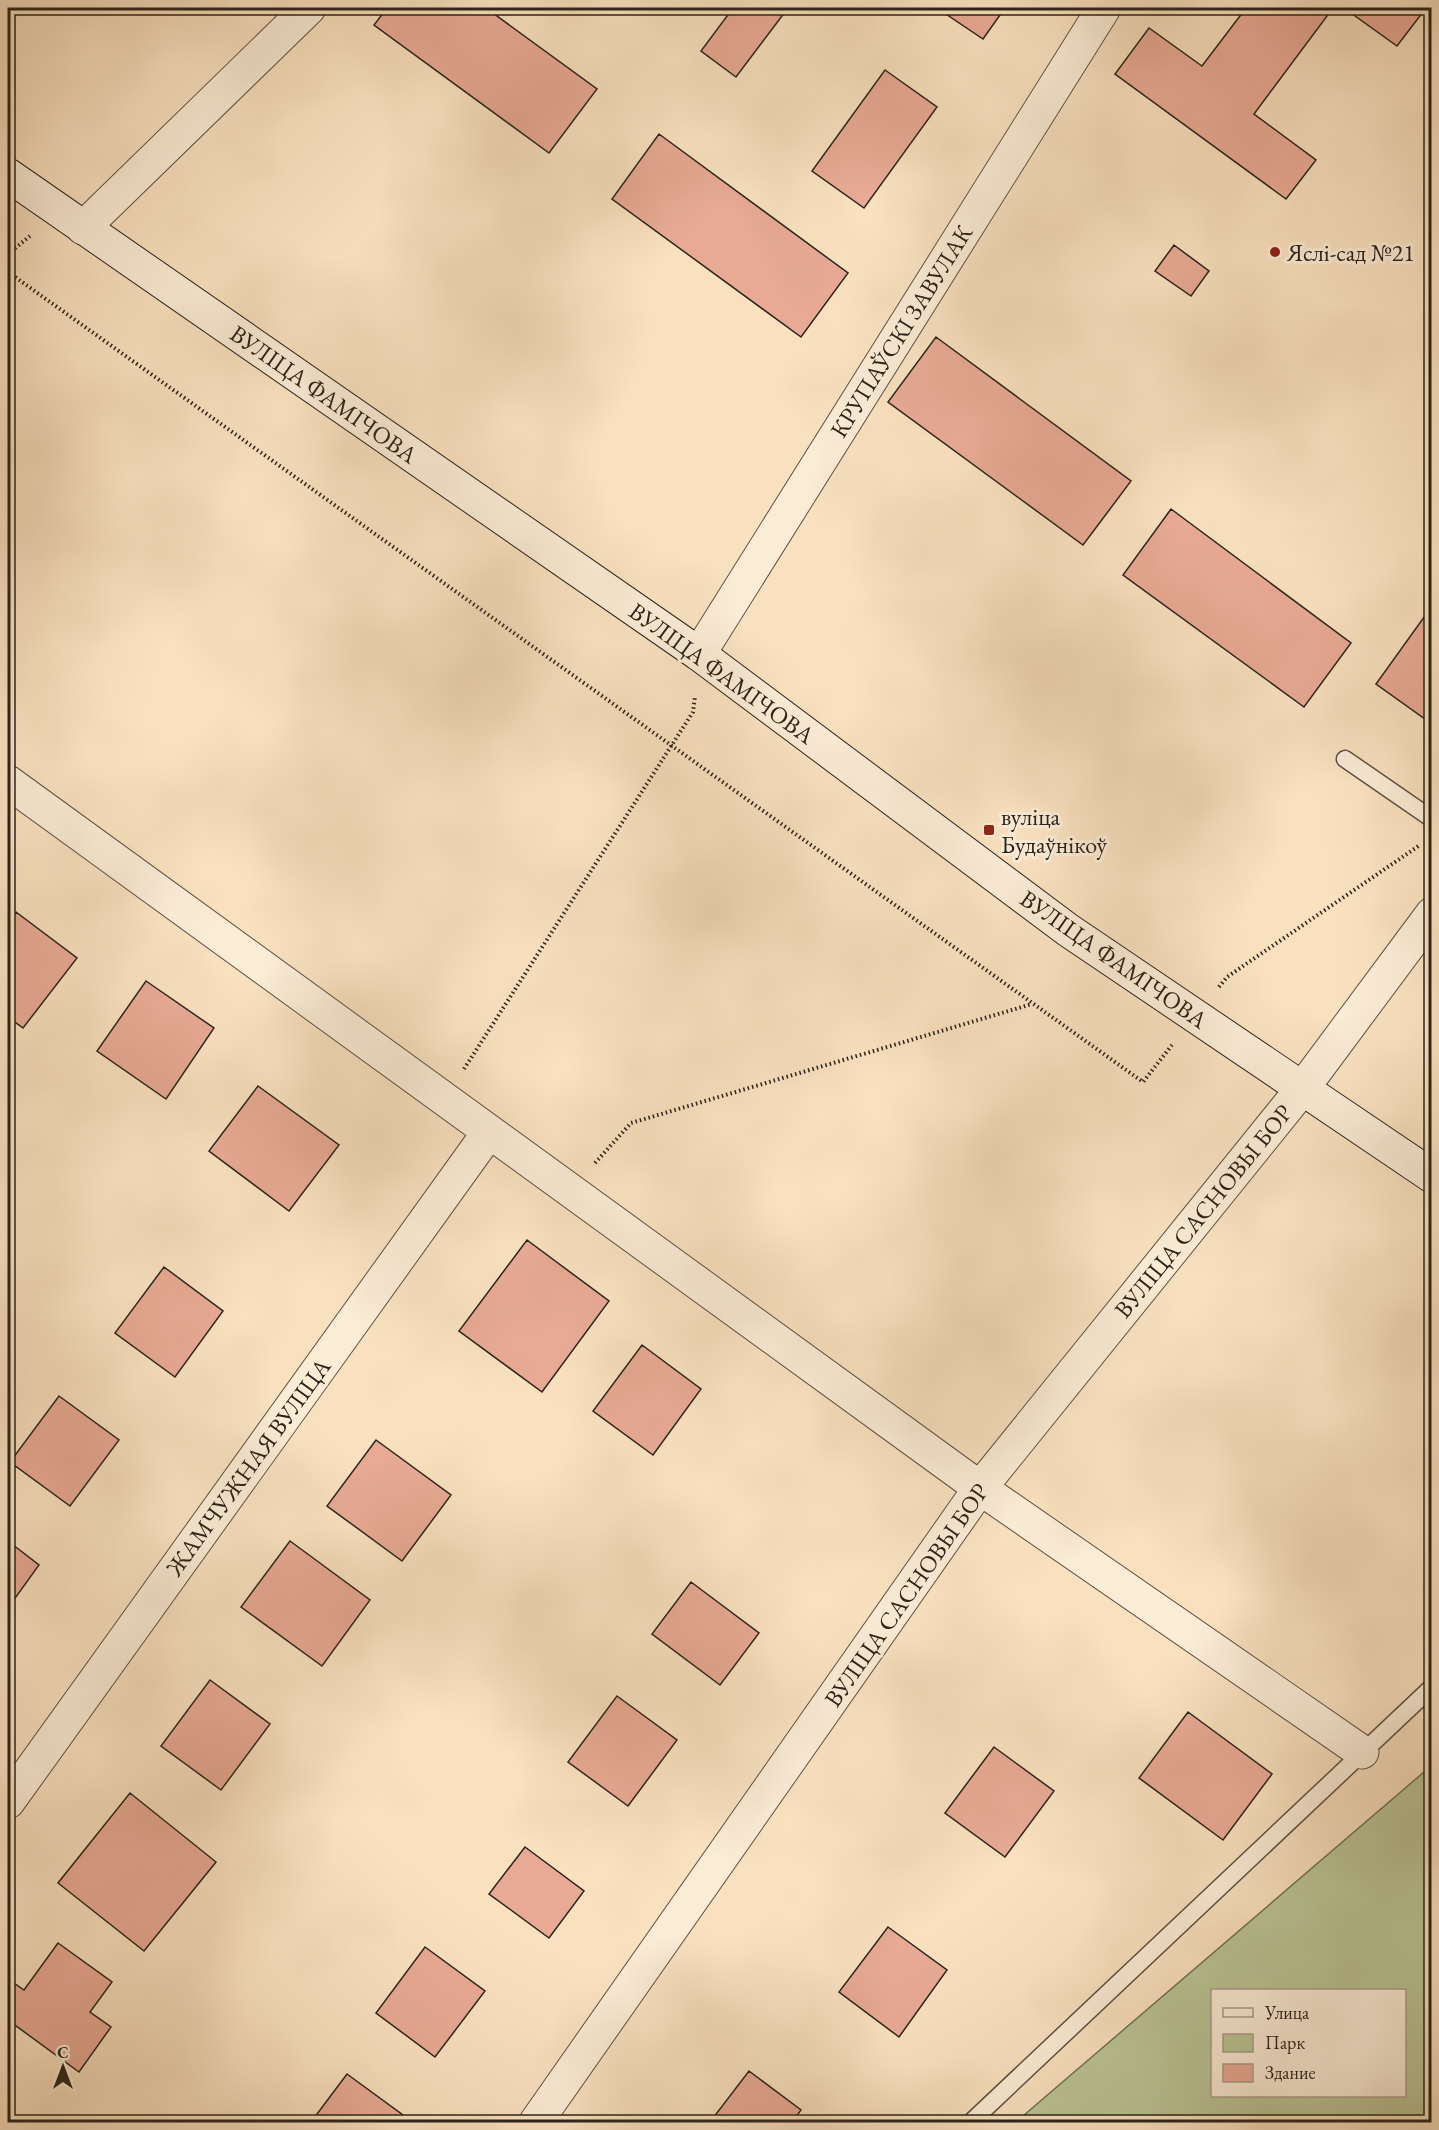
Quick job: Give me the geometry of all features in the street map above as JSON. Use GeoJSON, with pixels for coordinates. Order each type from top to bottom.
{"type":"FeatureCollection","features":[{"type":"Feature","properties":{"kind":"street"},"geometry":{"type":"LineString","coordinates":[[83,228],[309,8]]}},
{"type":"Feature","properties":{"kind":"street","name":"КРУПАЎСКІ ЗАВУЛАК"},"geometry":{"type":"LineString","coordinates":[[699,654],[1104,8]]}},
{"type":"Feature","properties":{"kind":"street","name":"ВУЛІЦА ФАМІЧОВА"},"geometry":{"type":"LineString","coordinates":[[8,175],[699,654],[1068,930],[1431,1176]]}},
{"type":"Feature","properties":{"kind":"street"},"geometry":{"type":"LineString","coordinates":[[8,782],[980,1488],[1362,1752]]}},
{"type":"Feature","properties":{"kind":"street"},"geometry":{"type":"LineString","coordinates":[[1302,1089],[1431,914]]}},
{"type":"Feature","properties":{"kind":"street","name":"ВУЛІЦА САСНОВЫ БОР"},"geometry":{"type":"LineString","coordinates":[[536,2122],[980,1488],[1302,1089]]}},
{"type":"Feature","properties":{"kind":"street","name":"ЖАМЧУЖНАЯ ВУЛІЦА"},"geometry":{"type":"LineString","coordinates":[[8,1802],[489,1132]]}},
{"type":"Feature","properties":{"kind":"lane"},"geometry":{"type":"LineString","coordinates":[[1345,759],[1431,819]]}},
{"type":"Feature","properties":{"kind":"lane"},"geometry":{"type":"LineString","coordinates":[[971,2122],[1431,1687]]}},
{"type":"Feature","properties":{"kind":"path"},"geometry":{"type":"LineString","coordinates":[[8,272],[1143,1082],[1227,977],[1422,844]]}},
{"type":"Feature","properties":{"kind":"path"},"geometry":{"type":"LineString","coordinates":[[445,1100],[693,712],[699,654]]}},
{"type":"Feature","properties":{"kind":"path"},"geometry":{"type":"LineString","coordinates":[[570,1190],[631,1122],[1032,1004]]}},
{"type":"Feature","properties":{"kind":"green space"},"geometry":{"type":"Polygon","coordinates":[[[1431,1766],[1431,2122],[1016,2122],[1431,1766]]]}},
{"type":"Feature","properties":{"kind":"building"},"geometry":{"type":"Polygon","coordinates":[[[387,8],[486,8],[597,89],[549,153],[374,25],[387,8]]]}},
{"type":"Feature","properties":{"kind":"building"},"geometry":{"type":"Polygon","coordinates":[[[733,8],[788,8],[736,77],[701,51],[733,8]]]}},
{"type":"Feature","properties":{"kind":"building"},"geometry":{"type":"Polygon","coordinates":[[[937,8],[1005,8],[983,39],[937,8]]]}},
{"type":"Feature","properties":{"kind":"building"},"geometry":{"type":"Polygon","coordinates":[[[1246,8],[1333,8],[1254,114],[1316,160],[1286,199],[1115,74],[1149,28],[1202,66],[1246,8]]]}},
{"type":"Feature","properties":{"kind":"building"},"geometry":{"type":"Polygon","coordinates":[[[1344,8],[1426,8],[1397,46],[1344,8]]]}},
{"type":"Feature","properties":{"kind":"building"},"geometry":{"type":"Polygon","coordinates":[[[885,70],[937,107],[864,208],[812,171],[885,70]]]}},
{"type":"Feature","properties":{"kind":"building"},"geometry":{"type":"Polygon","coordinates":[[[659,134],[848,273],[801,337],[612,199],[659,134]]]}},
{"type":"Feature","properties":{"kind":"building"},"geometry":{"type":"Polygon","coordinates":[[[1174,245],[1209,271],[1191,296],[1155,271],[1174,245]]]}},
{"type":"Feature","properties":{"kind":"building"},"geometry":{"type":"Polygon","coordinates":[[[936,337],[1131,481],[1083,545],[888,402],[936,337]]]}},
{"type":"Feature","properties":{"kind":"building"},"geometry":{"type":"Polygon","coordinates":[[[1171,509],[1351,643],[1304,707],[1123,575],[1171,509]]]}},
{"type":"Feature","properties":{"kind":"building"},"geometry":{"type":"Polygon","coordinates":[[[1432,606],[1432,724],[1376,684],[1432,606]]]}},
{"type":"Feature","properties":{"kind":"building"},"geometry":{"type":"Polygon","coordinates":[[[16,912],[77,958],[23,1028],[8,1017],[8,923],[16,912]]]}},
{"type":"Feature","properties":{"kind":"building"},"geometry":{"type":"Polygon","coordinates":[[[146,981],[214,1028],[166,1099],[97,1051],[146,981]]]}},
{"type":"Feature","properties":{"kind":"building"},"geometry":{"type":"Polygon","coordinates":[[[258,1086],[339,1145],[289,1211],[209,1151],[258,1086]]]}},
{"type":"Feature","properties":{"kind":"building"},"geometry":{"type":"Polygon","coordinates":[[[527,1240],[609,1301],[542,1392],[459,1331],[527,1240]]]}},
{"type":"Feature","properties":{"kind":"building"},"geometry":{"type":"Polygon","coordinates":[[[164,1267],[223,1311],[175,1377],[115,1333],[164,1267]]]}},
{"type":"Feature","properties":{"kind":"building"},"geometry":{"type":"Polygon","coordinates":[[[642,1345],[701,1389],[653,1455],[593,1411],[642,1345]]]}},
{"type":"Feature","properties":{"kind":"building"},"geometry":{"type":"Polygon","coordinates":[[[59,1396],[119,1440],[70,1506],[10,1462],[59,1396]]]}},
{"type":"Feature","properties":{"kind":"building"},"geometry":{"type":"Polygon","coordinates":[[[376,1440],[451,1495],[402,1561],[327,1506],[376,1440]]]}},
{"type":"Feature","properties":{"kind":"building"},"geometry":{"type":"Polygon","coordinates":[[[8,1541],[39,1565],[8,1608],[8,1541]]]}},
{"type":"Feature","properties":{"kind":"building"},"geometry":{"type":"Polygon","coordinates":[[[290,1541],[370,1600],[322,1666],[241,1607],[290,1541]]]}},
{"type":"Feature","properties":{"kind":"building"},"geometry":{"type":"Polygon","coordinates":[[[691,1582],[759,1633],[720,1685],[652,1634],[691,1582]]]}},
{"type":"Feature","properties":{"kind":"building"},"geometry":{"type":"Polygon","coordinates":[[[210,1680],[270,1724],[221,1790],[161,1746],[210,1680]]]}},
{"type":"Feature","properties":{"kind":"building"},"geometry":{"type":"Polygon","coordinates":[[[617,1696],[677,1740],[628,1806],[568,1762],[617,1696]]]}},
{"type":"Feature","properties":{"kind":"building"},"geometry":{"type":"Polygon","coordinates":[[[1188,1712],[1272,1774],[1223,1840],[1139,1778],[1188,1712]]]}},
{"type":"Feature","properties":{"kind":"building"},"geometry":{"type":"Polygon","coordinates":[[[994,1747],[1054,1791],[1005,1857],[945,1813],[994,1747]]]}},
{"type":"Feature","properties":{"kind":"building"},"geometry":{"type":"Polygon","coordinates":[[[130,1793],[216,1862],[144,1951],[58,1883],[130,1793]]]}},
{"type":"Feature","properties":{"kind":"building"},"geometry":{"type":"Polygon","coordinates":[[[525,1847],[584,1891],[549,1938],[489,1894],[525,1847]]]}},
{"type":"Feature","properties":{"kind":"building"},"geometry":{"type":"Polygon","coordinates":[[[888,1927],[947,1970],[899,2037],[839,1992],[888,1927]]]}},
{"type":"Feature","properties":{"kind":"building"},"geometry":{"type":"Polygon","coordinates":[[[58,1943],[112,1982],[90,2012],[111,2027],[79,2072],[8,2020],[8,1979],[24,1990],[58,1943]]]}},
{"type":"Feature","properties":{"kind":"building"},"geometry":{"type":"Polygon","coordinates":[[[425,1947],[485,1991],[435,2057],[376,2013],[425,1947]]]}},
{"type":"Feature","properties":{"kind":"building"},"geometry":{"type":"Polygon","coordinates":[[[749,2071],[801,2110],[792,2122],[710,2122],[749,2071]]]}},
{"type":"Feature","properties":{"kind":"building"},"geometry":{"type":"Polygon","coordinates":[[[347,2074],[407,2118],[404,2122],[311,2122],[347,2074]]]}},
{"type":"Feature","properties":{"kind":"place","name":"Яслі-сад №21"},"geometry":{"type":"Point","coordinates":[1275,252]}},
{"type":"Feature","properties":{"kind":"place","name":"вуліца Будаўнікоў"},"geometry":{"type":"Point","coordinates":[989,830]}}]}
